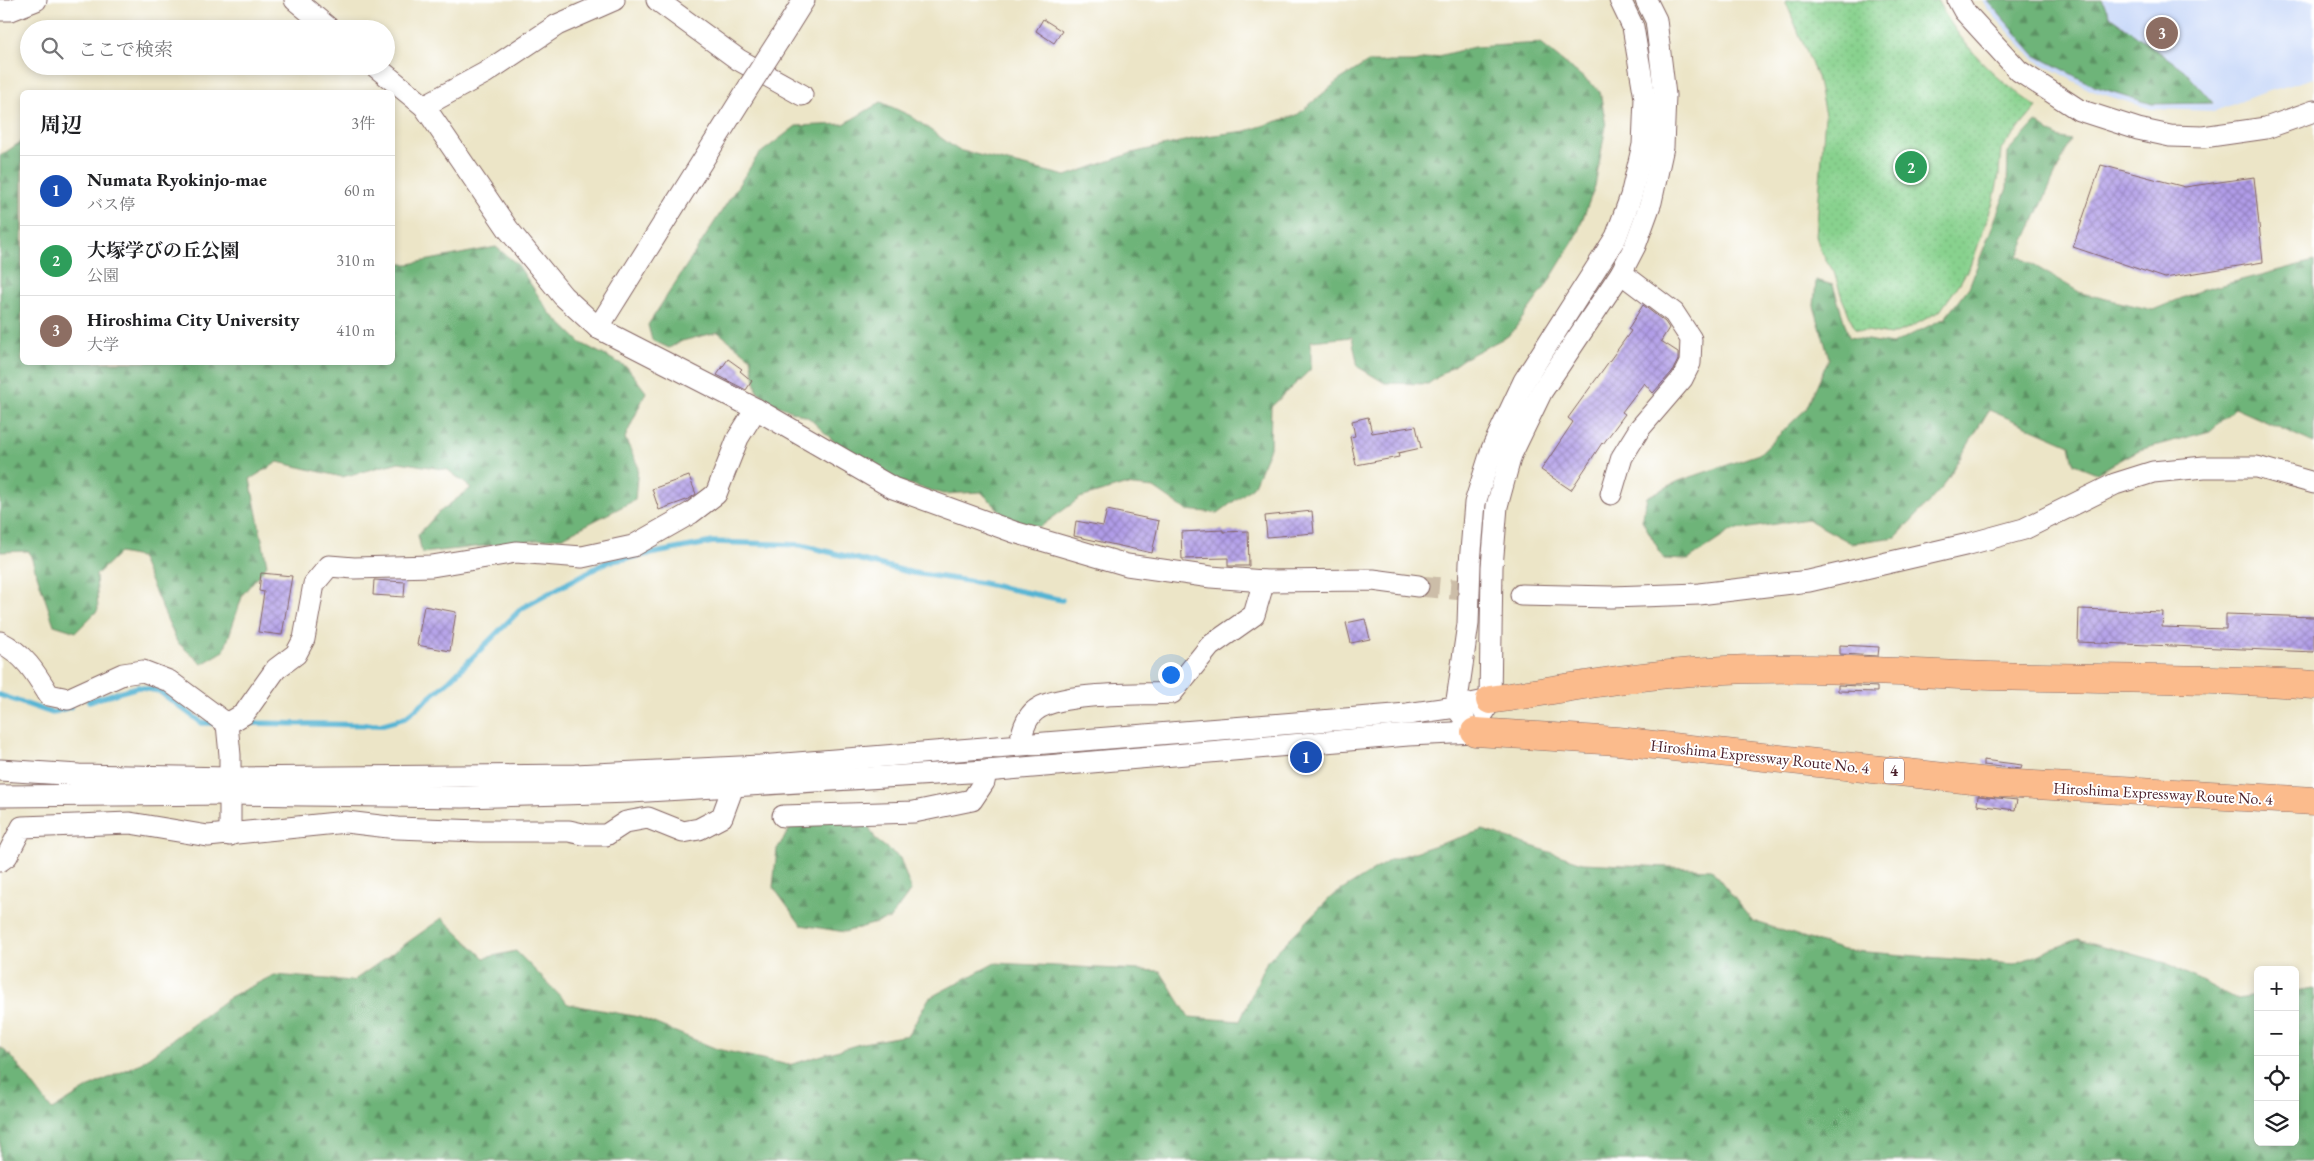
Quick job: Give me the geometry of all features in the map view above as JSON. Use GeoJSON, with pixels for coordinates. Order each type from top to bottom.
{"type":"FeatureCollection","features":[{"type":"Feature","properties":{"kind":"highway"},"geometry":{"type":"LineString","coordinates":[[1490,700],[1631,679],[1706,671],[1770,668],[1990,676],[2226,679],[2314,685]]}},
{"type":"Feature","properties":{"kind":"highway","name":"Hiroshima Expressway Route No. 4"},"geometry":{"type":"LineString","coordinates":[[1474,732],[1618,741],[1999,783],[2314,801]]}},
{"type":"Feature","properties":{"kind":"street"},"geometry":{"type":"LineString","coordinates":[[0,10],[11,10],[36,0]]}},
{"type":"Feature","properties":{"kind":"street"},"geometry":{"type":"LineString","coordinates":[[295,0],[319,20]]}},
{"type":"Feature","properties":{"kind":"street"},"geometry":{"type":"LineString","coordinates":[[424,106],[485,73],[557,26],[614,0]]}},
{"type":"Feature","properties":{"kind":"street"},"geometry":{"type":"LineString","coordinates":[[658,0],[739,60],[802,94]]}},
{"type":"Feature","properties":{"kind":"street"},"geometry":{"type":"LineString","coordinates":[[598,328],[804,0]]}},
{"type":"Feature","properties":{"kind":"street"},"geometry":{"type":"LineString","coordinates":[[1474,732],[1456,707],[1468,624],[1475,502],[1492,449],[1524,381],[1616,237],[1631,196],[1643,145],[1645,98],[1633,27],[1620,0]]}},
{"type":"Feature","properties":{"kind":"street"},"geometry":{"type":"LineString","coordinates":[[1474,732],[1490,700],[1492,566],[1497,506],[1511,456],[1542,391],[1621,272],[1635,246],[1651,202],[1663,147],[1664,95],[1656,20],[1646,0]]}},
{"type":"Feature","properties":{"kind":"street"},"geometry":{"type":"LineString","coordinates":[[1958,0],[1964,11],[2019,70],[2079,110],[2138,129],[2170,136],[2203,137],[2266,128],[2314,111]]}},
{"type":"Feature","properties":{"kind":"street"},"geometry":{"type":"LineString","coordinates":[[387,75],[424,106],[508,229],[562,296],[598,328],[756,409],[893,488],[1014,532],[1127,565],[1211,577],[1264,581],[1373,580],[1418,586]]}},
{"type":"Feature","properties":{"kind":"street"},"geometry":{"type":"LineString","coordinates":[[1611,494],[1622,457],[1640,428],[1682,379],[1690,363],[1690,339],[1674,313],[1621,272]]}},
{"type":"Feature","properties":{"kind":"street"},"geometry":{"type":"LineString","coordinates":[[227,724],[244,714],[276,669],[296,654],[304,639],[314,584],[329,566],[354,568],[432,566],[516,552],[582,557],[633,546],[691,513],[716,494],[738,438],[756,409]]}},
{"type":"Feature","properties":{"kind":"street"},"geometry":{"type":"LineString","coordinates":[[1521,595],[1611,597],[1699,594],[1809,581],[1969,544],[2024,528],[2115,484],[2153,472],[2204,467],[2257,467],[2314,483]]}},
{"type":"Feature","properties":{"kind":"street"},"geometry":{"type":"LineString","coordinates":[[1020,744],[1022,728],[1037,709],[1065,699],[1172,693],[1210,646],[1254,615],[1264,581]]}},
{"type":"Feature","properties":{"kind":"street"},"geometry":{"type":"LineString","coordinates":[[0,642],[16,650],[34,671],[49,695],[68,699],[124,674],[143,671],[169,681],[227,724],[230,756],[230,835]]}},
{"type":"Feature","properties":{"kind":"street"},"geometry":{"type":"LineString","coordinates":[[0,796],[204,796],[229,786],[575,775],[760,766],[1397,714],[1456,707],[1490,700]]}},
{"type":"Feature","properties":{"kind":"street"},"geometry":{"type":"LineString","coordinates":[[0,770],[229,786],[463,797],[733,787],[986,771],[1398,736],[1474,732]]}},
{"type":"Feature","properties":{"kind":"street"},"geometry":{"type":"LineString","coordinates":[[782,816],[914,812],[972,800],[984,782],[986,771]]}},
{"type":"Feature","properties":{"kind":"street"},"geometry":{"type":"LineString","coordinates":[[0,861],[7,856],[22,827],[130,823],[208,836],[346,822],[397,828],[480,831],[569,831],[586,836],[606,835],[626,822],[648,818],[683,832],[699,830],[722,817],[733,787]]}},
{"type":"Feature","properties":{"kind":"shaded area"},"geometry":{"type":"Polygon","coordinates":[[[1982,0],[2314,0],[2314,78],[2266,92],[2215,111],[2151,109],[2092,91],[2033,59],[1986,7],[1982,0]]]}},
{"type":"Feature","properties":{"kind":"green space"},"geometry":{"type":"Polygon","coordinates":[[[1785,0],[1937,0],[1946,16],[1980,60],[2007,85],[2037,107],[2001,149],[1999,175],[1994,199],[1973,260],[1960,283],[1940,311],[1909,328],[1890,335],[1855,329],[1834,272],[1821,252],[1816,236],[1825,115],[1817,77],[1785,0]]]}},
{"type":"Feature","properties":{"kind":"green space"},"geometry":{"type":"Polygon","coordinates":[[[1987,0],[2101,0],[2111,17],[2184,70],[2213,103],[2152,104],[2094,86],[2035,55],[1987,0]]]}},
{"type":"Feature","properties":{"kind":"green space"},"geometry":{"type":"Polygon","coordinates":[[[1540,43],[1600,91],[1606,126],[1595,186],[1576,237],[1544,289],[1510,335],[1463,359],[1428,384],[1385,383],[1358,367],[1352,337],[1311,341],[1311,369],[1271,407],[1270,448],[1253,487],[1218,513],[1186,510],[1154,488],[1124,485],[1080,498],[1040,527],[1007,518],[981,492],[943,494],[898,481],[841,448],[809,418],[774,404],[757,391],[751,358],[718,332],[682,341],[669,348],[652,340],[648,325],[758,155],[796,126],[844,124],[881,102],[911,116],[958,150],[1066,176],[1132,153],[1206,136],[1246,131],[1297,115],[1338,81],[1368,62],[1414,62],[1474,47],[1540,43]]]}},
{"type":"Feature","properties":{"kind":"green space"},"geometry":{"type":"Polygon","coordinates":[[[2036,122],[2057,137],[2071,140],[2018,256],[2081,293],[2153,310],[2199,291],[2314,261],[2314,443],[2235,408],[2210,431],[2139,450],[2097,473],[2074,464],[2070,445],[1989,410],[1942,488],[1896,537],[1851,543],[1807,519],[1731,531],[1688,560],[1664,559],[1642,520],[1647,497],[1679,481],[1759,454],[1806,409],[1829,358],[1814,306],[1816,280],[1833,285],[1849,337],[1892,344],[1945,318],[1969,287],[2007,188],[2008,152],[2036,122]]]}},
{"type":"Feature","properties":{"kind":"green space"},"geometry":{"type":"Polygon","coordinates":[[[20,142],[20,365],[395,365],[395,264],[409,264],[496,247],[518,265],[549,312],[581,343],[627,367],[646,392],[625,438],[638,466],[635,500],[563,537],[422,553],[418,535],[438,513],[471,488],[448,470],[399,462],[342,477],[278,462],[250,479],[267,565],[243,594],[224,651],[202,664],[177,642],[140,557],[119,553],[96,575],[98,610],[76,632],[54,625],[29,551],[0,552],[0,156],[20,142]]]}},
{"type":"Feature","properties":{"kind":"green space"},"geometry":{"type":"Polygon","coordinates":[[[865,819],[876,840],[900,858],[911,890],[890,919],[845,932],[801,925],[773,887],[777,849],[794,822],[865,819]]]}},
{"type":"Feature","properties":{"kind":"green space"},"geometry":{"type":"Polygon","coordinates":[[[1483,830],[1583,863],[1711,869],[1753,921],[1843,950],[2014,964],[2078,939],[2166,963],[2236,999],[2254,997],[2254,1146],[2299,1146],[2299,990],[2314,988],[2314,1161],[0,1161],[0,1047],[11,1056],[52,1110],[91,1086],[141,1063],[230,997],[274,975],[353,981],[442,918],[484,958],[516,951],[568,1004],[639,1017],[717,1049],[789,1065],[863,1043],[908,1035],[929,998],[995,963],[1160,971],[1189,1017],[1240,1021],[1267,961],[1331,897],[1390,860],[1483,830]]]}},
{"type":"Feature","properties":{"kind":"building"},"geometry":{"type":"Polygon","coordinates":[[[1043,19],[1062,31],[1054,43],[1036,31],[1043,19]]]}},
{"type":"Feature","properties":{"kind":"building"},"geometry":{"type":"Polygon","coordinates":[[[2101,165],[2185,187],[2254,177],[2263,262],[2165,278],[2073,247],[2101,165]]]}},
{"type":"Feature","properties":{"kind":"building"},"geometry":{"type":"Polygon","coordinates":[[[1643,305],[1665,322],[1669,328],[1661,341],[1678,352],[1678,360],[1672,372],[1653,393],[1644,383],[1622,412],[1625,414],[1602,443],[1571,490],[1541,470],[1573,422],[1568,418],[1631,331],[1628,329],[1643,305]]]}},
{"type":"Feature","properties":{"kind":"building"},"geometry":{"type":"Polygon","coordinates":[[[728,359],[742,369],[740,371],[752,381],[746,390],[717,375],[728,359]]]}},
{"type":"Feature","properties":{"kind":"building"},"geometry":{"type":"Polygon","coordinates":[[[1368,417],[1372,433],[1416,426],[1421,448],[1398,453],[1399,457],[1356,465],[1350,437],[1355,436],[1352,421],[1368,417]]]}},
{"type":"Feature","properties":{"kind":"building"},"geometry":{"type":"Polygon","coordinates":[[[689,476],[696,494],[689,499],[659,510],[652,489],[689,476]]]}},
{"type":"Feature","properties":{"kind":"building"},"geometry":{"type":"Polygon","coordinates":[[[1107,510],[1159,521],[1152,553],[1074,536],[1076,521],[1103,526],[1107,510]]]}},
{"type":"Feature","properties":{"kind":"building"},"geometry":{"type":"Polygon","coordinates":[[[1312,511],[1314,533],[1267,537],[1265,516],[1312,511]]]}},
{"type":"Feature","properties":{"kind":"building"},"geometry":{"type":"Polygon","coordinates":[[[1223,530],[1223,532],[1248,531],[1249,566],[1228,566],[1228,558],[1182,559],[1181,532],[1223,530]]]}},
{"type":"Feature","properties":{"kind":"building"},"geometry":{"type":"Polygon","coordinates":[[[261,573],[292,576],[282,635],[258,632],[264,592],[259,591],[261,573]]]}},
{"type":"Feature","properties":{"kind":"building"},"geometry":{"type":"Polygon","coordinates":[[[374,580],[405,582],[404,597],[373,595],[374,580]]]}},
{"type":"Feature","properties":{"kind":"building"},"geometry":{"type":"Polygon","coordinates":[[[424,606],[456,612],[450,651],[417,645],[424,606]]]}},
{"type":"Feature","properties":{"kind":"building"},"geometry":{"type":"Polygon","coordinates":[[[2079,609],[2163,612],[2162,627],[2226,629],[2226,614],[2314,617],[2314,652],[2078,642],[2079,609]]]}},
{"type":"Feature","properties":{"kind":"building"},"geometry":{"type":"Polygon","coordinates":[[[1365,619],[1370,639],[1351,643],[1346,623],[1365,619]]]}},
{"type":"Feature","properties":{"kind":"building"},"geometry":{"type":"Polygon","coordinates":[[[1840,645],[1879,647],[1878,656],[1840,654],[1840,645]]]}},
{"type":"Feature","properties":{"kind":"building"},"geometry":{"type":"Polygon","coordinates":[[[1838,685],[1877,687],[1877,692],[1838,691],[1838,685]]]}},
{"type":"Feature","properties":{"kind":"building"},"geometry":{"type":"Polygon","coordinates":[[[1983,760],[2022,765],[2021,769],[1983,765],[1983,760]]]}},
{"type":"Feature","properties":{"kind":"building"},"geometry":{"type":"Polygon","coordinates":[[[1978,796],[2017,800],[2015,810],[1977,805],[1978,796]]]}},
{"type":"Feature","properties":{"kind":"waterway"},"geometry":{"type":"LineString","coordinates":[[243,723],[380,725],[405,718],[450,680],[522,608],[607,562],[713,542],[801,545],[913,573],[982,583],[1062,600]]}},
{"type":"Feature","properties":{"kind":"waterway"},"geometry":{"type":"LineString","coordinates":[[89,701],[138,687],[159,691],[202,723],[214,723]]}},
{"type":"Feature","properties":{"kind":"waterway"},"geometry":{"type":"LineString","coordinates":[[0,695],[52,713],[70,707]]}},
{"type":"Feature","properties":{"kind":"tunnel"},"geometry":{"type":"LineString","coordinates":[[1418,586],[1521,595]]}},
{"type":"Feature","properties":{"kind":"place","name":"Hiroshima City University"},"geometry":{"type":"Point","coordinates":[2162,33]}},
{"type":"Feature","properties":{"kind":"place","name":"大塚学びの丘公園"},"geometry":{"type":"Point","coordinates":[1911,167]}},
{"type":"Feature","properties":{"kind":"place","name":"Numata Ryokinjo-mae"},"geometry":{"type":"Point","coordinates":[1306,757]}}]}
